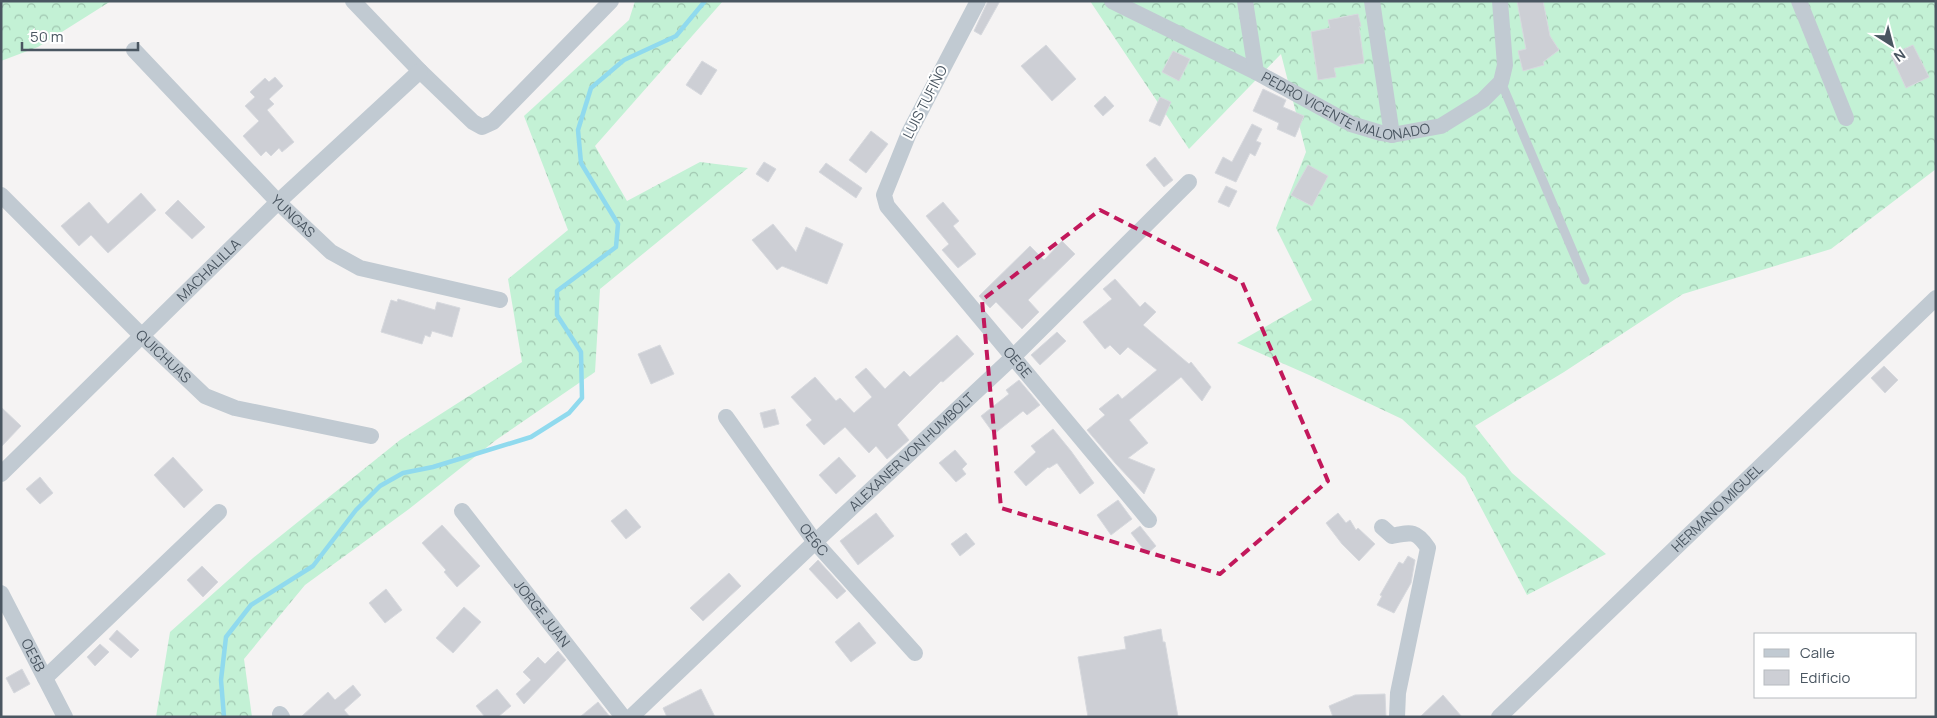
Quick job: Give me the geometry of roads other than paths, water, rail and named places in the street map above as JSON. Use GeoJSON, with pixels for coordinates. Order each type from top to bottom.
{"type":"FeatureCollection","features":[{"type":"Feature","properties":{"kind":"street"},"geometry":{"type":"LineString","coordinates":[[361,4],[420,71],[473,122],[482,126],[493,122],[611,1]]}},
{"type":"Feature","properties":{"kind":"street","name":"LUIS TUFIÑO"},"geometry":{"type":"LineString","coordinates":[[886,206],[884,195],[909,133],[978,1]]}},
{"type":"Feature","properties":{"kind":"street","name":"PEDRO VICENTE MALONADO"},"geometry":{"type":"LineString","coordinates":[[1112,1],[1136,7],[1351,124],[1392,135],[1441,126],[1483,100],[1501,82]]}},
{"type":"Feature","properties":{"kind":"street"},"geometry":{"type":"LineString","coordinates":[[1245,1],[1256,72]]}},
{"type":"Feature","properties":{"kind":"street"},"geometry":{"type":"LineString","coordinates":[[1372,1],[1392,135]]}},
{"type":"Feature","properties":{"kind":"street"},"geometry":{"type":"LineString","coordinates":[[1500,1],[1505,65],[1501,82]]}},
{"type":"Feature","properties":{"kind":"street"},"geometry":{"type":"LineString","coordinates":[[1799,1],[1846,118]]}},
{"type":"Feature","properties":{"kind":"street","name":"YUNGAS"},"geometry":{"type":"LineString","coordinates":[[134,50],[278,202],[331,252],[360,268],[500,300]]}},
{"type":"Feature","properties":{"kind":"street","name":"MACHALILLA"},"geometry":{"type":"LineString","coordinates":[[1,474],[278,202],[420,71]]}},
{"type":"Feature","properties":{"kind":"street","name":"ALEXANER VON HUMBOLT"},"geometry":{"type":"LineString","coordinates":[[631,717],[1014,356],[1189,182]]}},
{"type":"Feature","properties":{"kind":"street","name":"QUICHUAS"},"geometry":{"type":"LineString","coordinates":[[1,195],[205,396],[235,408],[370,436]]}},
{"type":"Feature","properties":{"kind":"street","name":"OE6E"},"geometry":{"type":"LineString","coordinates":[[886,206],[1014,356],[1149,520]]}},
{"type":"Feature","properties":{"kind":"street","name":"HERMANO MIGUEL"},"geometry":{"type":"LineString","coordinates":[[1499,717],[1936,298]]}},
{"type":"Feature","properties":{"kind":"street","name":"OE6C"},"geometry":{"type":"LineString","coordinates":[[726,417],[815,542],[915,653]]}},
{"type":"Feature","properties":{"kind":"street","name":"JORGE JUAN"},"geometry":{"type":"LineString","coordinates":[[462,511],[623,717]]}},
{"type":"Feature","properties":{"kind":"street"},"geometry":{"type":"LineString","coordinates":[[45,678],[219,512]]}},
{"type":"Feature","properties":{"kind":"street"},"geometry":{"type":"LineString","coordinates":[[1382,526],[1392,536],[1410,532],[1421,537],[1428,548],[1398,693],[1397,717]]}},
{"type":"Feature","properties":{"kind":"street","name":"OE5B"},"geometry":{"type":"LineString","coordinates":[[1,593],[65,717]]}},
{"type":"Feature","properties":{"kind":"lane"},"geometry":{"type":"LineString","coordinates":[[1501,82],[1585,280]]}},
{"type":"Feature","properties":{"kind":"waterway"},"geometry":{"type":"LineString","coordinates":[[224,717],[221,680],[226,637],[251,605],[313,566],[356,510],[380,486],[403,473],[433,467],[531,437],[569,413],[582,398],[581,352],[557,315],[557,291],[616,247],[618,224],[581,163],[578,130],[591,88],[624,60],[676,36],[705,1]]}}]}
